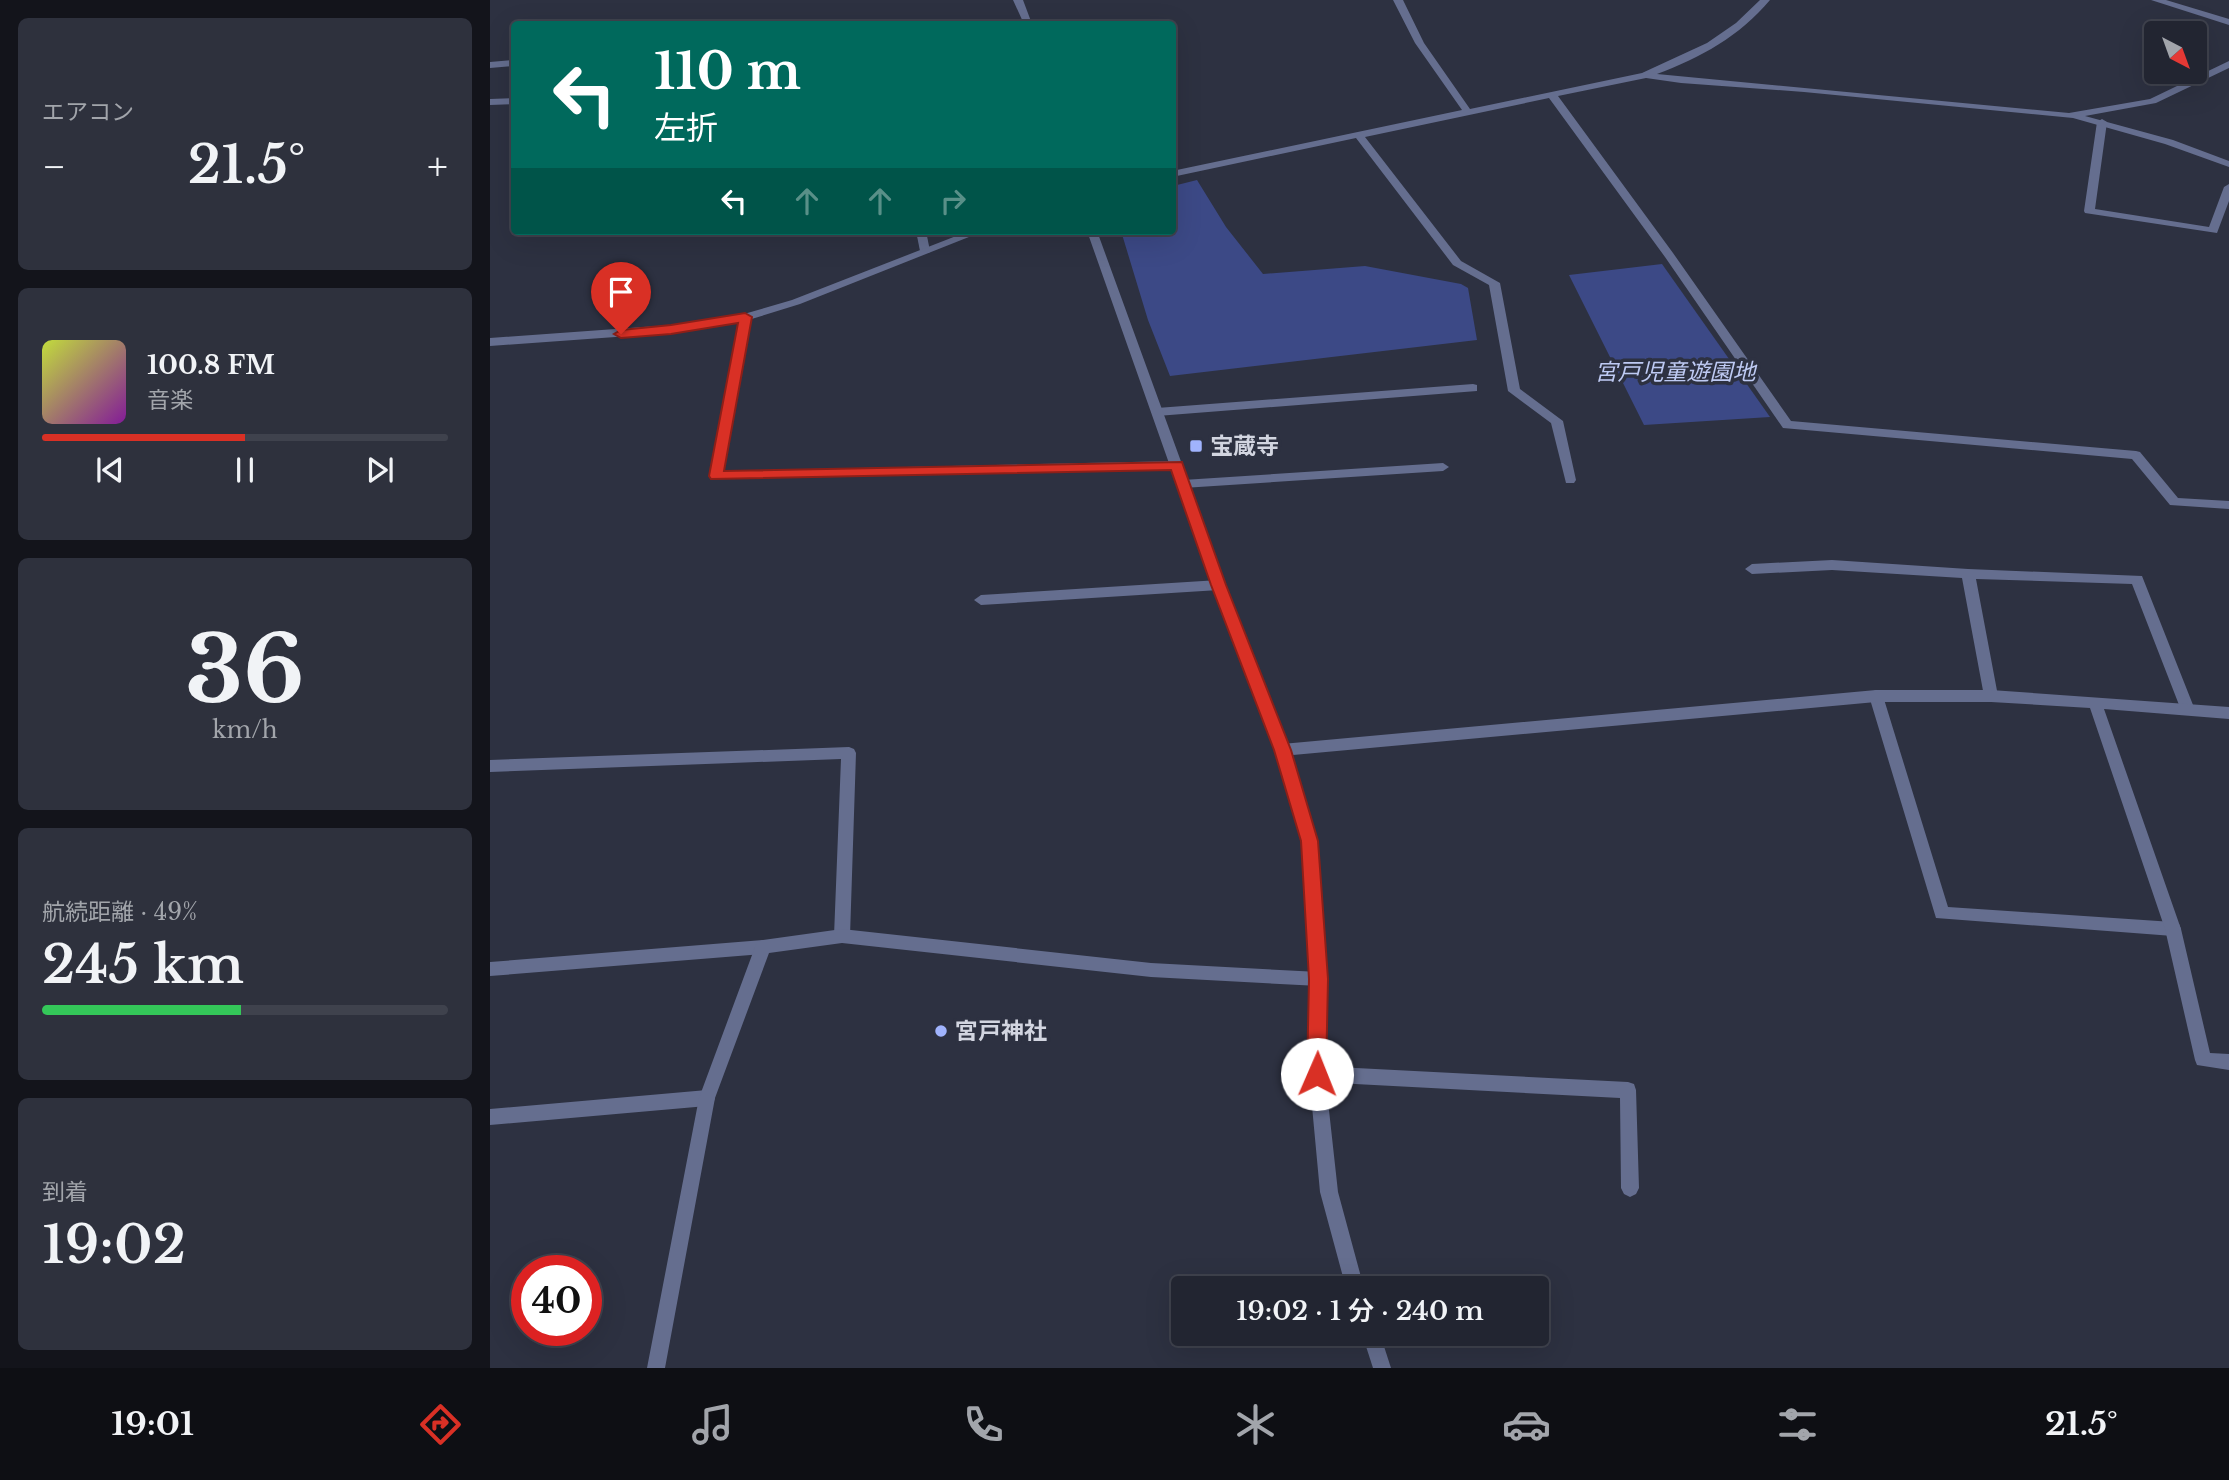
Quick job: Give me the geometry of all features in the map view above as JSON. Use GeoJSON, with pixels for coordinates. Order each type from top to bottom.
{"type":"FeatureCollection","features":[{"type":"Feature","properties":{"kind":"street"},"geometry":{"type":"LineString","coordinates":[[1018,0],[1027,21]]}},
{"type":"Feature","properties":{"kind":"street"},"geometry":{"type":"LineString","coordinates":[[1398,0],[1415,34],[1467,111]]}},
{"type":"Feature","properties":{"kind":"street"},"geometry":{"type":"LineString","coordinates":[[1176,173],[1645,75],[1678,64],[1742,27],[1765,0]]}},
{"type":"Feature","properties":{"kind":"street"},"geometry":{"type":"LineString","coordinates":[[2156,0],[2229,22]]}},
{"type":"Feature","properties":{"kind":"street"},"geometry":{"type":"LineString","coordinates":[[490,65],[511,63]]}},
{"type":"Feature","properties":{"kind":"street"},"geometry":{"type":"LineString","coordinates":[[2068,116],[2153,101],[2229,64]]}},
{"type":"Feature","properties":{"kind":"street"},"geometry":{"type":"LineString","coordinates":[[1645,75],[2068,116],[2102,122],[2229,164]]}},
{"type":"Feature","properties":{"kind":"street"},"geometry":{"type":"LineString","coordinates":[[1552,95],[1669,255],[1787,425],[2136,455],[2174,502],[2229,505]]}},
{"type":"Feature","properties":{"kind":"street"},"geometry":{"type":"LineString","coordinates":[[490,102],[511,101]]}},
{"type":"Feature","properties":{"kind":"street"},"geometry":{"type":"LineString","coordinates":[[2102,122],[2089,211],[2213,231],[2229,187]]}},
{"type":"Feature","properties":{"kind":"street"},"geometry":{"type":"LineString","coordinates":[[1359,135],[1457,263],[1494,283],[1514,391],[1557,421],[1570,480]]}},
{"type":"Feature","properties":{"kind":"street"},"geometry":{"type":"LineString","coordinates":[[922,235],[925,251]]}},
{"type":"Feature","properties":{"kind":"street"},"geometry":{"type":"LineString","coordinates":[[490,342],[671,330],[745,317],[796,302],[968,235]]}},
{"type":"Feature","properties":{"kind":"street"},"geometry":{"type":"LineString","coordinates":[[1093,235],[1127,334],[1282,750],[1309,841],[1319,979],[1317,1074],[1329,1192],[1352,1276]]}},
{"type":"Feature","properties":{"kind":"street"},"geometry":{"type":"LineString","coordinates":[[745,317],[716,476],[1177,465]]}},
{"type":"Feature","properties":{"kind":"street"},"geometry":{"type":"LineString","coordinates":[[1157,412],[1473,388]]}},
{"type":"Feature","properties":{"kind":"street"},"geometry":{"type":"LineString","coordinates":[[1183,484],[1443,467]]}},
{"type":"Feature","properties":{"kind":"street"},"geometry":{"type":"LineString","coordinates":[[1752,569],[1832,565],[1968,575],[2137,579],[2189,710]]}},
{"type":"Feature","properties":{"kind":"street"},"geometry":{"type":"LineString","coordinates":[[1968,575],[1991,696]]}},
{"type":"Feature","properties":{"kind":"street"},"geometry":{"type":"LineString","coordinates":[[981,600],[1219,585]]}},
{"type":"Feature","properties":{"kind":"street"},"geometry":{"type":"LineString","coordinates":[[1282,750],[1876,696],[1991,696],[2229,713]]}},
{"type":"Feature","properties":{"kind":"street"},"geometry":{"type":"LineString","coordinates":[[1876,696],[1942,913],[2173,929]]}},
{"type":"Feature","properties":{"kind":"street"},"geometry":{"type":"LineString","coordinates":[[2095,703],[2173,929],[2203,1060],[2229,1062]]}},
{"type":"Feature","properties":{"kind":"street"},"geometry":{"type":"LineString","coordinates":[[490,766],[849,752],[842,936]]}},
{"type":"Feature","properties":{"kind":"street"},"geometry":{"type":"LineString","coordinates":[[490,969],[763,947],[842,936],[1151,970],[1319,979]]}},
{"type":"Feature","properties":{"kind":"street"},"geometry":{"type":"LineString","coordinates":[[656,1368],[707,1098],[763,947]]}},
{"type":"Feature","properties":{"kind":"street"},"geometry":{"type":"LineString","coordinates":[[1317,1074],[1628,1090],[1630,1188]]}},
{"type":"Feature","properties":{"kind":"street"},"geometry":{"type":"LineString","coordinates":[[490,1117],[707,1098]]}},
{"type":"Feature","properties":{"kind":"street"},"geometry":{"type":"LineString","coordinates":[[1375,1346],[1382,1368]]}},
{"type":"Feature","properties":{"kind":"green space"},"geometry":{"type":"Polygon","coordinates":[[[1197,180],[1226,227],[1263,274],[1365,266],[1461,284],[1468,288],[1477,340],[1170,376],[1148,320],[1122,235],[1176,235],[1176,185],[1197,180]]]}},
{"type":"Feature","properties":{"kind":"green space","name":"宮戸児童遊園地"},"geometry":{"type":"Polygon","coordinates":[[[1662,264],[1770,417],[1644,425],[1569,275],[1662,264]]]}},
{"type":"Feature","properties":{"kind":"place","name":"宝蔵寺"},"geometry":{"type":"Point","coordinates":[1196,446]}},
{"type":"Feature","properties":{"kind":"place","name":"宮戸神社"},"geometry":{"type":"Point","coordinates":[941,1031]}},
{"type":"Feature","properties":{"kind":"route"},"geometry":{"type":"LineString","coordinates":[[621,334],[671,330],[745,317],[716,476],[1177,465],[1282,750],[1309,841],[1319,979],[1317,1074]]}}]}
